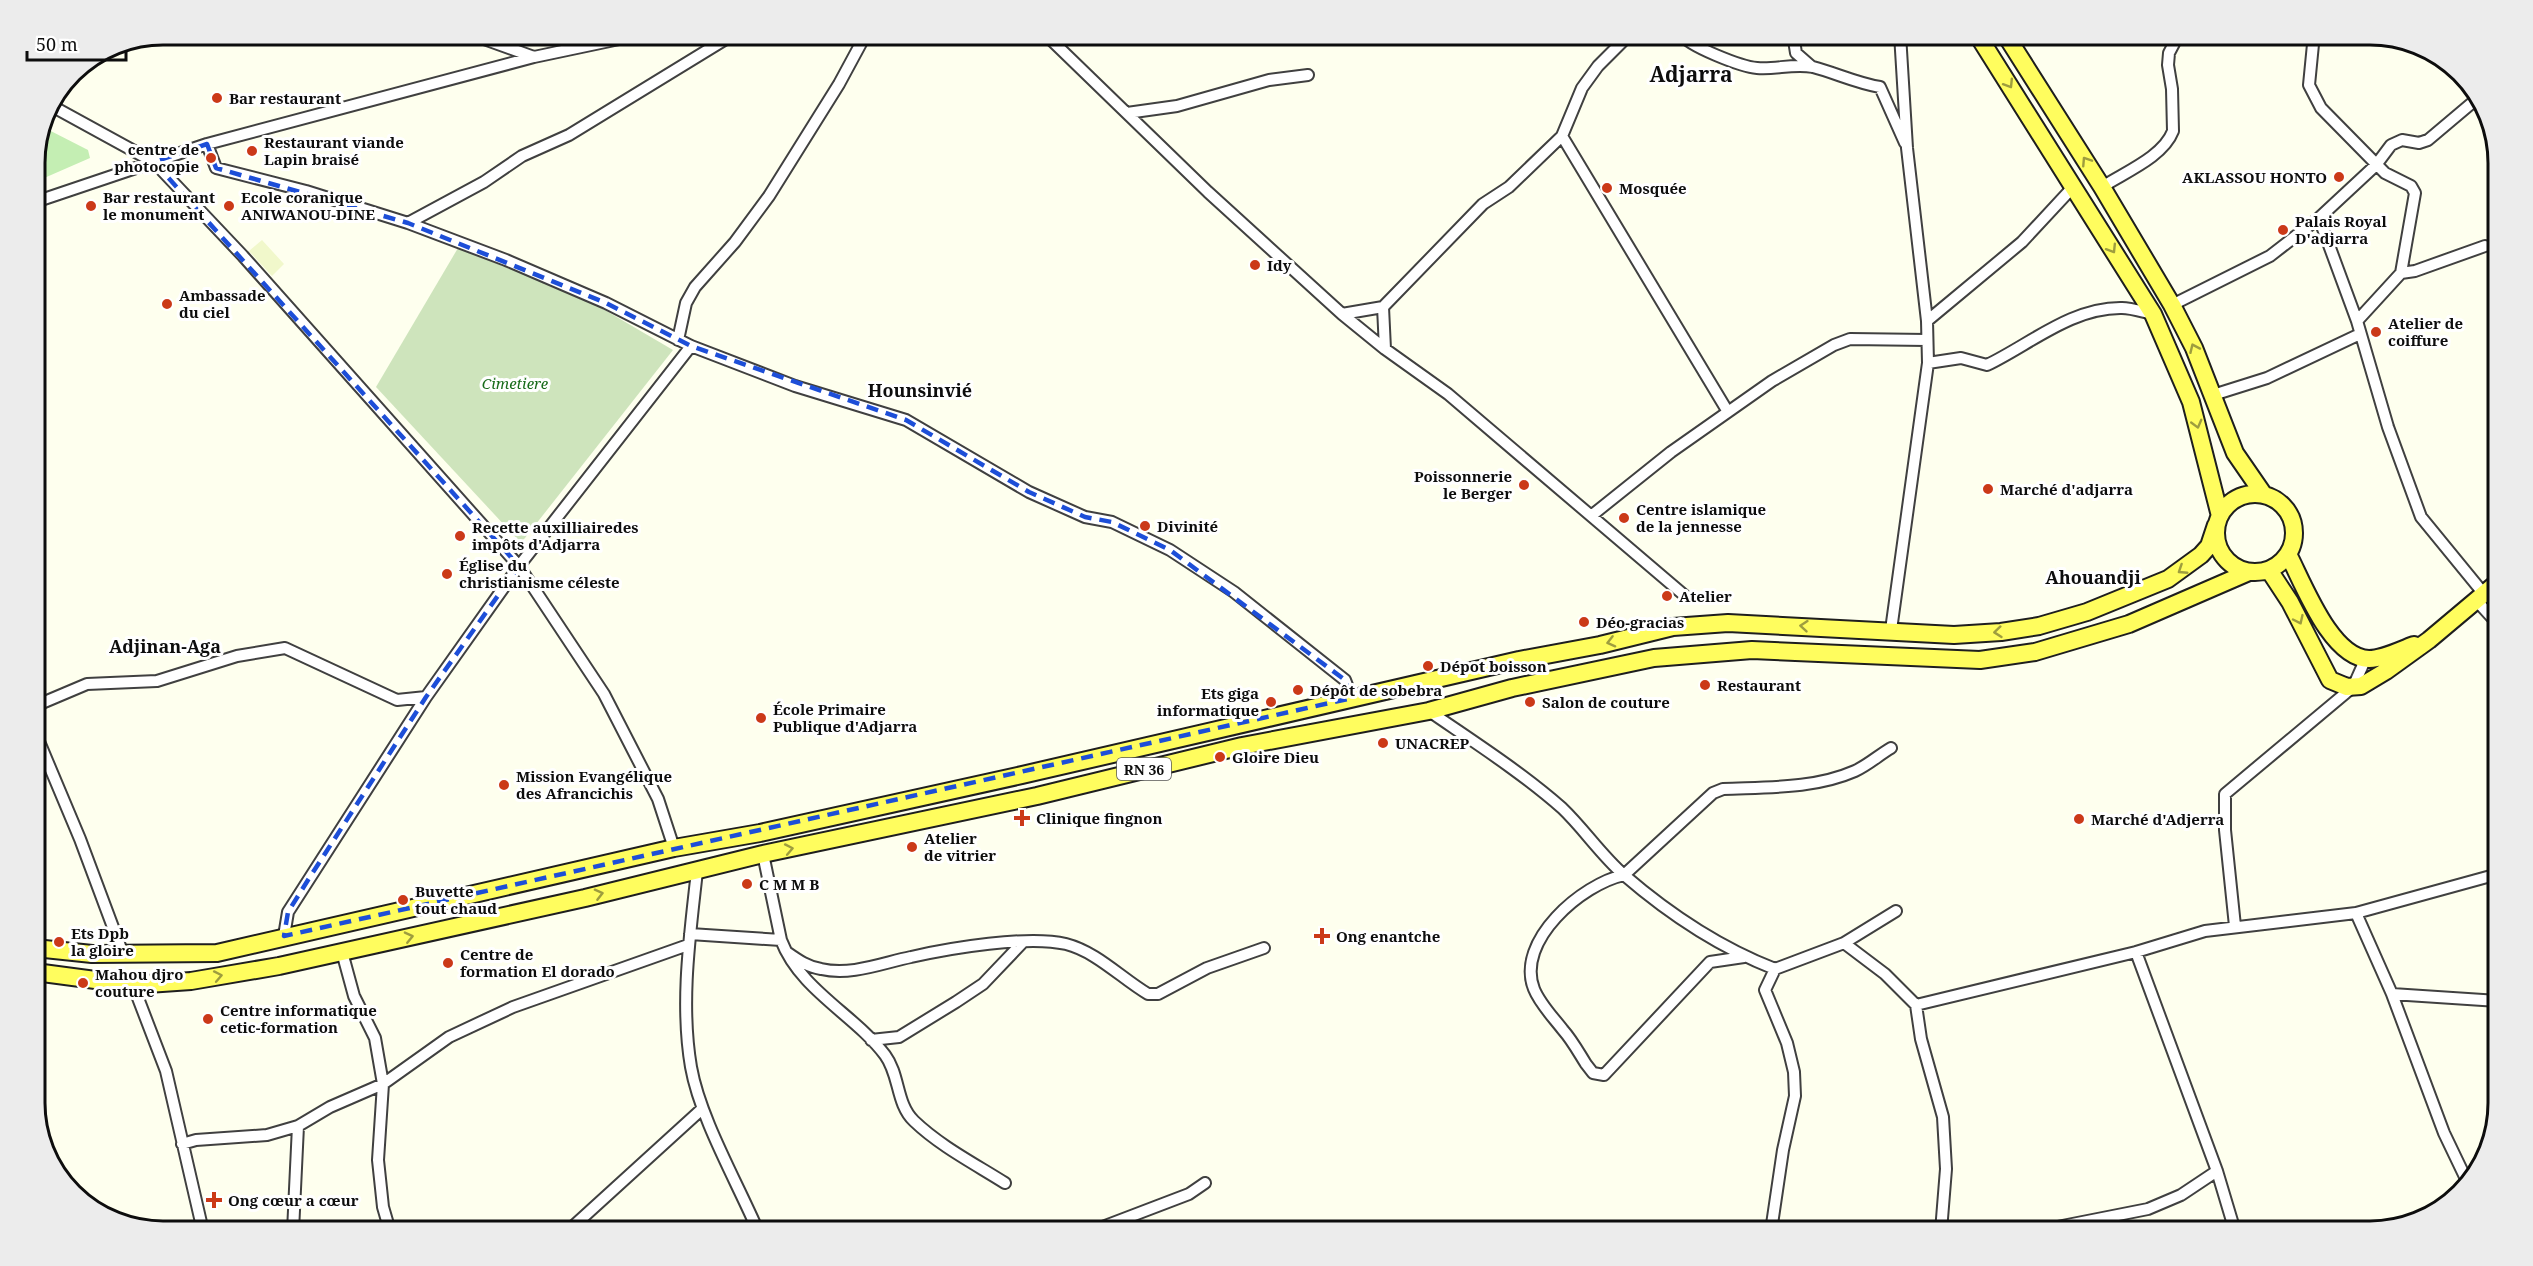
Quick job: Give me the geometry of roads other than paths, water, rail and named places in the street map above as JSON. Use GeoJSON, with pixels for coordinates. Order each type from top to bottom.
{"type":"FeatureCollection","features":[{"type":"Feature","properties":{"kind":"main road"},"geometry":{"type":"LineString","coordinates":[[1984,45],[2153,314],[2191,402],[2218,521],[2216,541],[2223,556],[2234,567],[2249,572],[2269,570],[2288,554],[2294,537],[2291,518],[2281,503],[2264,495],[2251,494],[2238,497],[2227,505],[2218,521]]}},
{"type":"Feature","properties":{"kind":"main road"},"geometry":{"type":"LineString","coordinates":[[2012,45],[2102,187],[2172,305],[2194,348],[2235,453],[2264,495]]}},
{"type":"Feature","properties":{"kind":"main road","name":"RN 36"},"geometry":{"type":"LineString","coordinates":[[45,949],[123,954],[217,953],[674,848],[760,833],[1673,627],[1728,623],[1954,635],[2001,632],[2039,626],[2087,612],[2135,594],[2184,570],[2209,546],[2218,521]]}},
{"type":"Feature","properties":{"kind":"main road"},"geometry":{"type":"LineString","coordinates":[[2288,554],[2334,640],[2357,658],[2372,659],[2429,640]]}},
{"type":"Feature","properties":{"kind":"main road"},"geometry":{"type":"LineString","coordinates":[[2269,570],[2290,602],[2330,680],[2347,687],[2361,686],[2386,671],[2429,640],[2488,590]]}},
{"type":"Feature","properties":{"kind":"main road","name":"RN 36"},"geometry":{"type":"LineString","coordinates":[[45,973],[133,985],[191,981],[342,952],[697,872],[763,854],[1036,796],[1242,746],[1429,711],[1512,688],[1654,658],[1752,650],[1980,660],[2035,652],[2129,624],[2249,572]]}},
{"type":"Feature","properties":{"kind":"street"},"geometry":{"type":"LineString","coordinates":[[502,45],[534,57]]}},
{"type":"Feature","properties":{"kind":"street"},"geometry":{"type":"LineString","coordinates":[[45,199],[207,144],[586,45]]}},
{"type":"Feature","properties":{"kind":"street"},"geometry":{"type":"LineString","coordinates":[[408,223],[484,182],[522,156],[569,135],[716,45]]}},
{"type":"Feature","properties":{"kind":"street"},"geometry":{"type":"LineString","coordinates":[[678,340],[686,303],[694,287],[735,242],[769,196],[839,84],[860,45]]}},
{"type":"Feature","properties":{"kind":"street"},"geometry":{"type":"LineString","coordinates":[[1056,45],[1208,192],[1342,314],[1385,349],[1434,383],[1684,595]]}},
{"type":"Feature","properties":{"kind":"street"},"geometry":{"type":"LineString","coordinates":[[1342,314],[1383,307],[1483,204],[1509,187],[1562,136],[1582,88],[1598,66],[1619,45]]}},
{"type":"Feature","properties":{"kind":"street"},"geometry":{"type":"LineString","coordinates":[[1695,45],[1757,69],[1784,65],[1812,67],[1857,83],[1880,87],[1907,148]]}},
{"type":"Feature","properties":{"kind":"street"},"geometry":{"type":"LineString","coordinates":[[1795,45],[1797,53],[1812,67]]}},
{"type":"Feature","properties":{"kind":"street"},"geometry":{"type":"LineString","coordinates":[[1891,630],[1928,363],[1927,321],[1907,148],[1901,45]]}},
{"type":"Feature","properties":{"kind":"street"},"geometry":{"type":"LineString","coordinates":[[2102,187],[2151,156],[2169,140],[2173,130],[2169,53],[2173,45]]}},
{"type":"Feature","properties":{"kind":"street"},"geometry":{"type":"LineString","coordinates":[[2313,45],[2309,85],[2314,97],[2328,116],[2376,165],[2390,177],[2411,186],[2415,193],[2401,273],[2357,321]]}},
{"type":"Feature","properties":{"kind":"street"},"geometry":{"type":"LineString","coordinates":[[1127,113],[1185,105],[1236,88],[1308,75]]}},
{"type":"Feature","properties":{"kind":"street"},"geometry":{"type":"LineString","coordinates":[[2172,305],[2270,256],[2319,218],[2376,165],[2391,145],[2402,140],[2419,143],[2428,140],[2472,103]]}},
{"type":"Feature","properties":{"kind":"street"},"geometry":{"type":"LineString","coordinates":[[58,109],[154,162],[243,256],[519,566],[604,694],[658,799],[674,848]]}},
{"type":"Feature","properties":{"kind":"street"},"geometry":{"type":"LineString","coordinates":[[1562,136],[1728,412]]}},
{"type":"Feature","properties":{"kind":"street"},"geometry":{"type":"LineString","coordinates":[[207,144],[216,168],[306,191],[408,223],[506,260],[606,303],[691,346],[795,386],[906,420],[1029,492],[1084,517],[1112,522],[1170,550],[1234,592],[1345,680],[1352,698]]}},
{"type":"Feature","properties":{"kind":"street"},"geometry":{"type":"LineString","coordinates":[[1927,321],[2022,242],[2074,186]]}},
{"type":"Feature","properties":{"kind":"street"},"geometry":{"type":"LineString","coordinates":[[2319,218],[2357,321],[2388,426],[2421,517],[2488,609]]}},
{"type":"Feature","properties":{"kind":"street"},"geometry":{"type":"LineString","coordinates":[[2401,273],[2415,271],[2485,246]]}},
{"type":"Feature","properties":{"kind":"street"},"geometry":{"type":"LineString","coordinates":[[1383,307],[1385,349]]}},
{"type":"Feature","properties":{"kind":"street"},"geometry":{"type":"LineString","coordinates":[[1928,363],[1961,357],[1987,365],[2073,318],[2098,310],[2123,308],[2153,314]]}},
{"type":"Feature","properties":{"kind":"street"},"geometry":{"type":"LineString","coordinates":[[2213,395],[2267,378],[2360,334]]}},
{"type":"Feature","properties":{"kind":"street"},"geometry":{"type":"LineString","coordinates":[[1591,516],[1671,452],[1772,381],[1843,341],[1927,340]]}},
{"type":"Feature","properties":{"kind":"street"},"geometry":{"type":"LineString","coordinates":[[284,936],[288,912],[426,698],[519,566],[691,346]]}},
{"type":"Feature","properties":{"kind":"street"},"geometry":{"type":"LineString","coordinates":[[45,702],[87,684],[156,681],[237,656],[285,648],[397,700],[426,698]]}},
{"type":"Feature","properties":{"kind":"street"},"geometry":{"type":"LineString","coordinates":[[2235,926],[2225,831],[2224,794],[2353,687],[2366,658]]}},
{"type":"Feature","properties":{"kind":"street"},"geometry":{"type":"LineString","coordinates":[[1429,711],[1530,782],[1588,833],[1623,874],[1664,906],[1744,957],[1775,969],[1844,943],[1896,911]]}},
{"type":"Feature","properties":{"kind":"street"},"geometry":{"type":"LineString","coordinates":[[1744,957],[1710,962],[1604,1075],[1593,1073],[1538,997],[1529,972],[1540,942],[1563,909],[1606,878],[1623,874],[1713,793],[1723,789],[1784,788],[1844,774],[1857,770],[1891,748]]}},
{"type":"Feature","properties":{"kind":"street"},"geometry":{"type":"LineString","coordinates":[[45,755],[81,839],[123,954]]}},
{"type":"Feature","properties":{"kind":"street"},"geometry":{"type":"LineString","coordinates":[[763,854],[781,940],[788,953],[832,1006],[871,1040],[892,1067],[903,1106],[915,1122],[1005,1183]]}},
{"type":"Feature","properties":{"kind":"street"},"geometry":{"type":"LineString","coordinates":[[697,872],[689,939],[688,1024],[691,1067],[702,1109],[753,1221]]}},
{"type":"Feature","properties":{"kind":"street"},"geometry":{"type":"LineString","coordinates":[[1916,1005],[2136,952],[2205,931],[2356,913],[2488,877]]}},
{"type":"Feature","properties":{"kind":"street"},"geometry":{"type":"LineString","coordinates":[[2356,913],[2392,994],[2444,1133],[2464,1174]]}},
{"type":"Feature","properties":{"kind":"street"},"geometry":{"type":"LineString","coordinates":[[182,1144],[196,1140],[267,1136],[298,1126],[330,1107],[383,1084],[449,1037],[513,1007],[689,939],[781,940]]}},
{"type":"Feature","properties":{"kind":"street"},"geometry":{"type":"LineString","coordinates":[[788,953],[807,965],[838,971],[863,969],[956,948],[1042,940],[1067,944],[1088,952],[1148,994],[1158,994],[1207,968],[1264,948]]}},
{"type":"Feature","properties":{"kind":"street"},"geometry":{"type":"LineString","coordinates":[[871,1040],[899,1037],[956,1002],[983,984],[1023,942]]}},
{"type":"Feature","properties":{"kind":"street"},"geometry":{"type":"LineString","coordinates":[[1844,943],[1885,974],[1916,1005],[1921,1039],[1942,1117],[1946,1169],[1942,1221]]}},
{"type":"Feature","properties":{"kind":"street"},"geometry":{"type":"LineString","coordinates":[[342,952],[354,996],[375,1038],[383,1084],[378,1160],[383,1207],[387,1221]]}},
{"type":"Feature","properties":{"kind":"street"},"geometry":{"type":"LineString","coordinates":[[2136,952],[2217,1171],[2232,1221]]}},
{"type":"Feature","properties":{"kind":"street"},"geometry":{"type":"LineString","coordinates":[[1773,1221],[1783,1150],[1795,1096],[1794,1072],[1787,1043],[1765,990],[1775,969]]}},
{"type":"Feature","properties":{"kind":"street"},"geometry":{"type":"LineString","coordinates":[[133,985],[166,1071],[200,1221]]}},
{"type":"Feature","properties":{"kind":"street"},"geometry":{"type":"LineString","coordinates":[[2392,994],[2488,1000]]}},
{"type":"Feature","properties":{"kind":"street"},"geometry":{"type":"LineString","coordinates":[[580,1221],[702,1109]]}},
{"type":"Feature","properties":{"kind":"street"},"geometry":{"type":"LineString","coordinates":[[294,1221],[298,1126]]}},
{"type":"Feature","properties":{"kind":"street"},"geometry":{"type":"LineString","coordinates":[[2090,1221],[2148,1209],[2181,1195],[2217,1171]]}},
{"type":"Feature","properties":{"kind":"street"},"geometry":{"type":"LineString","coordinates":[[1121,1221],[1163,1205],[1205,1183]]}},
{"type":"Feature","properties":{"kind":"place","name":"Bar restaurant"},"geometry":{"type":"Point","coordinates":[217,98]}},
{"type":"Feature","properties":{"kind":"place","name":"Restaurant viande Lapin braisé"},"geometry":{"type":"Point","coordinates":[252,151]}},
{"type":"Feature","properties":{"kind":"place","name":"centre de photocopie"},"geometry":{"type":"Point","coordinates":[211,158]}},
{"type":"Feature","properties":{"kind":"place","name":"AKLASSOU HONTO"},"geometry":{"type":"Point","coordinates":[2339,177]}},
{"type":"Feature","properties":{"kind":"place","name":"Mosquée"},"geometry":{"type":"Point","coordinates":[1607,188]}},
{"type":"Feature","properties":{"kind":"place","name":"Bar restaurant le monument"},"geometry":{"type":"Point","coordinates":[91,206]}},
{"type":"Feature","properties":{"kind":"place","name":"Ecole coranique ANIWANOU-DINE"},"geometry":{"type":"Point","coordinates":[229,206]}},
{"type":"Feature","properties":{"kind":"place","name":"Palais Royal D'adjarra"},"geometry":{"type":"Point","coordinates":[2283,230]}},
{"type":"Feature","properties":{"kind":"place","name":"Idy"},"geometry":{"type":"Point","coordinates":[1255,265]}},
{"type":"Feature","properties":{"kind":"place","name":"Ambassade du ciel"},"geometry":{"type":"Point","coordinates":[167,304]}},
{"type":"Feature","properties":{"kind":"place","name":"Atelier de coiffure"},"geometry":{"type":"Point","coordinates":[2376,332]}},
{"type":"Feature","properties":{"kind":"place","name":"Poissonnerie le Berger"},"geometry":{"type":"Point","coordinates":[1524,485]}},
{"type":"Feature","properties":{"kind":"place","name":"Marché d'adjarra"},"geometry":{"type":"Point","coordinates":[1988,489]}},
{"type":"Feature","properties":{"kind":"place","name":"Centre islamique de la jennesse"},"geometry":{"type":"Point","coordinates":[1624,518]}},
{"type":"Feature","properties":{"kind":"place","name":"Divinité"},"geometry":{"type":"Point","coordinates":[1145,526]}},
{"type":"Feature","properties":{"kind":"place","name":"Recette auxilliairedes impôts d'Adjarra"},"geometry":{"type":"Point","coordinates":[460,536]}},
{"type":"Feature","properties":{"kind":"place","name":"Église du christianisme céleste"},"geometry":{"type":"Point","coordinates":[447,574]}},
{"type":"Feature","properties":{"kind":"place","name":"Atelier"},"geometry":{"type":"Point","coordinates":[1667,596]}},
{"type":"Feature","properties":{"kind":"place","name":"Déo-gracias"},"geometry":{"type":"Point","coordinates":[1584,622]}},
{"type":"Feature","properties":{"kind":"place","name":"Dépot boisson"},"geometry":{"type":"Point","coordinates":[1428,666]}},
{"type":"Feature","properties":{"kind":"place","name":"Restaurant"},"geometry":{"type":"Point","coordinates":[1705,685]}},
{"type":"Feature","properties":{"kind":"place","name":"Dépôt de sobebra"},"geometry":{"type":"Point","coordinates":[1298,690]}},
{"type":"Feature","properties":{"kind":"place","name":"Ets giga informatique"},"geometry":{"type":"Point","coordinates":[1271,702]}},
{"type":"Feature","properties":{"kind":"place","name":"Salon de couture"},"geometry":{"type":"Point","coordinates":[1530,702]}},
{"type":"Feature","properties":{"kind":"place","name":"École Primaire Publique d'Adjarra"},"geometry":{"type":"Point","coordinates":[761,718]}},
{"type":"Feature","properties":{"kind":"place","name":"UNACREP"},"geometry":{"type":"Point","coordinates":[1383,743]}},
{"type":"Feature","properties":{"kind":"place","name":"Gloire Dieu"},"geometry":{"type":"Point","coordinates":[1220,757]}},
{"type":"Feature","properties":{"kind":"place","name":"Mission Evangélique des Afrancichis"},"geometry":{"type":"Point","coordinates":[504,785]}},
{"type":"Feature","properties":{"kind":"place","name":"Clinique fingnon"},"geometry":{"type":"Point","coordinates":[1022,818]}},
{"type":"Feature","properties":{"kind":"place","name":"Marché d'Adjerra"},"geometry":{"type":"Point","coordinates":[2079,819]}},
{"type":"Feature","properties":{"kind":"place","name":"Atelier de vitrier"},"geometry":{"type":"Point","coordinates":[912,847]}},
{"type":"Feature","properties":{"kind":"place","name":"C M M B"},"geometry":{"type":"Point","coordinates":[747,884]}},
{"type":"Feature","properties":{"kind":"place","name":"Buvette tout chaud"},"geometry":{"type":"Point","coordinates":[403,900]}},
{"type":"Feature","properties":{"kind":"place","name":"Ong enantche"},"geometry":{"type":"Point","coordinates":[1322,936]}},
{"type":"Feature","properties":{"kind":"place","name":"Ets Dpb la gloire"},"geometry":{"type":"Point","coordinates":[59,942]}},
{"type":"Feature","properties":{"kind":"place","name":"Centre de formation El dorado"},"geometry":{"type":"Point","coordinates":[448,963]}},
{"type":"Feature","properties":{"kind":"place","name":"Mahou djro couture"},"geometry":{"type":"Point","coordinates":[83,983]}},
{"type":"Feature","properties":{"kind":"place","name":"Centre informatique cetic-formation"},"geometry":{"type":"Point","coordinates":[208,1019]}},
{"type":"Feature","properties":{"kind":"place","name":"Ong cœur a cœur"},"geometry":{"type":"Point","coordinates":[214,1200]}},
{"type":"Feature","properties":{"kind":"district","name":"Adjarra"},"geometry":{"type":"Point","coordinates":[1691,74]}},
{"type":"Feature","properties":{"kind":"district","name":"Hounsinvié"},"geometry":{"type":"Point","coordinates":[920,390]}},
{"type":"Feature","properties":{"kind":"district","name":"Ahouandji"},"geometry":{"type":"Point","coordinates":[2093,577]}},
{"type":"Feature","properties":{"kind":"district","name":"Adjinan-Aga"},"geometry":{"type":"Point","coordinates":[165,646]}},
{"type":"Feature","properties":{"kind":"park label","name":"Cimetiere"},"geometry":{"type":"Point","coordinates":[515,383]}}]}
